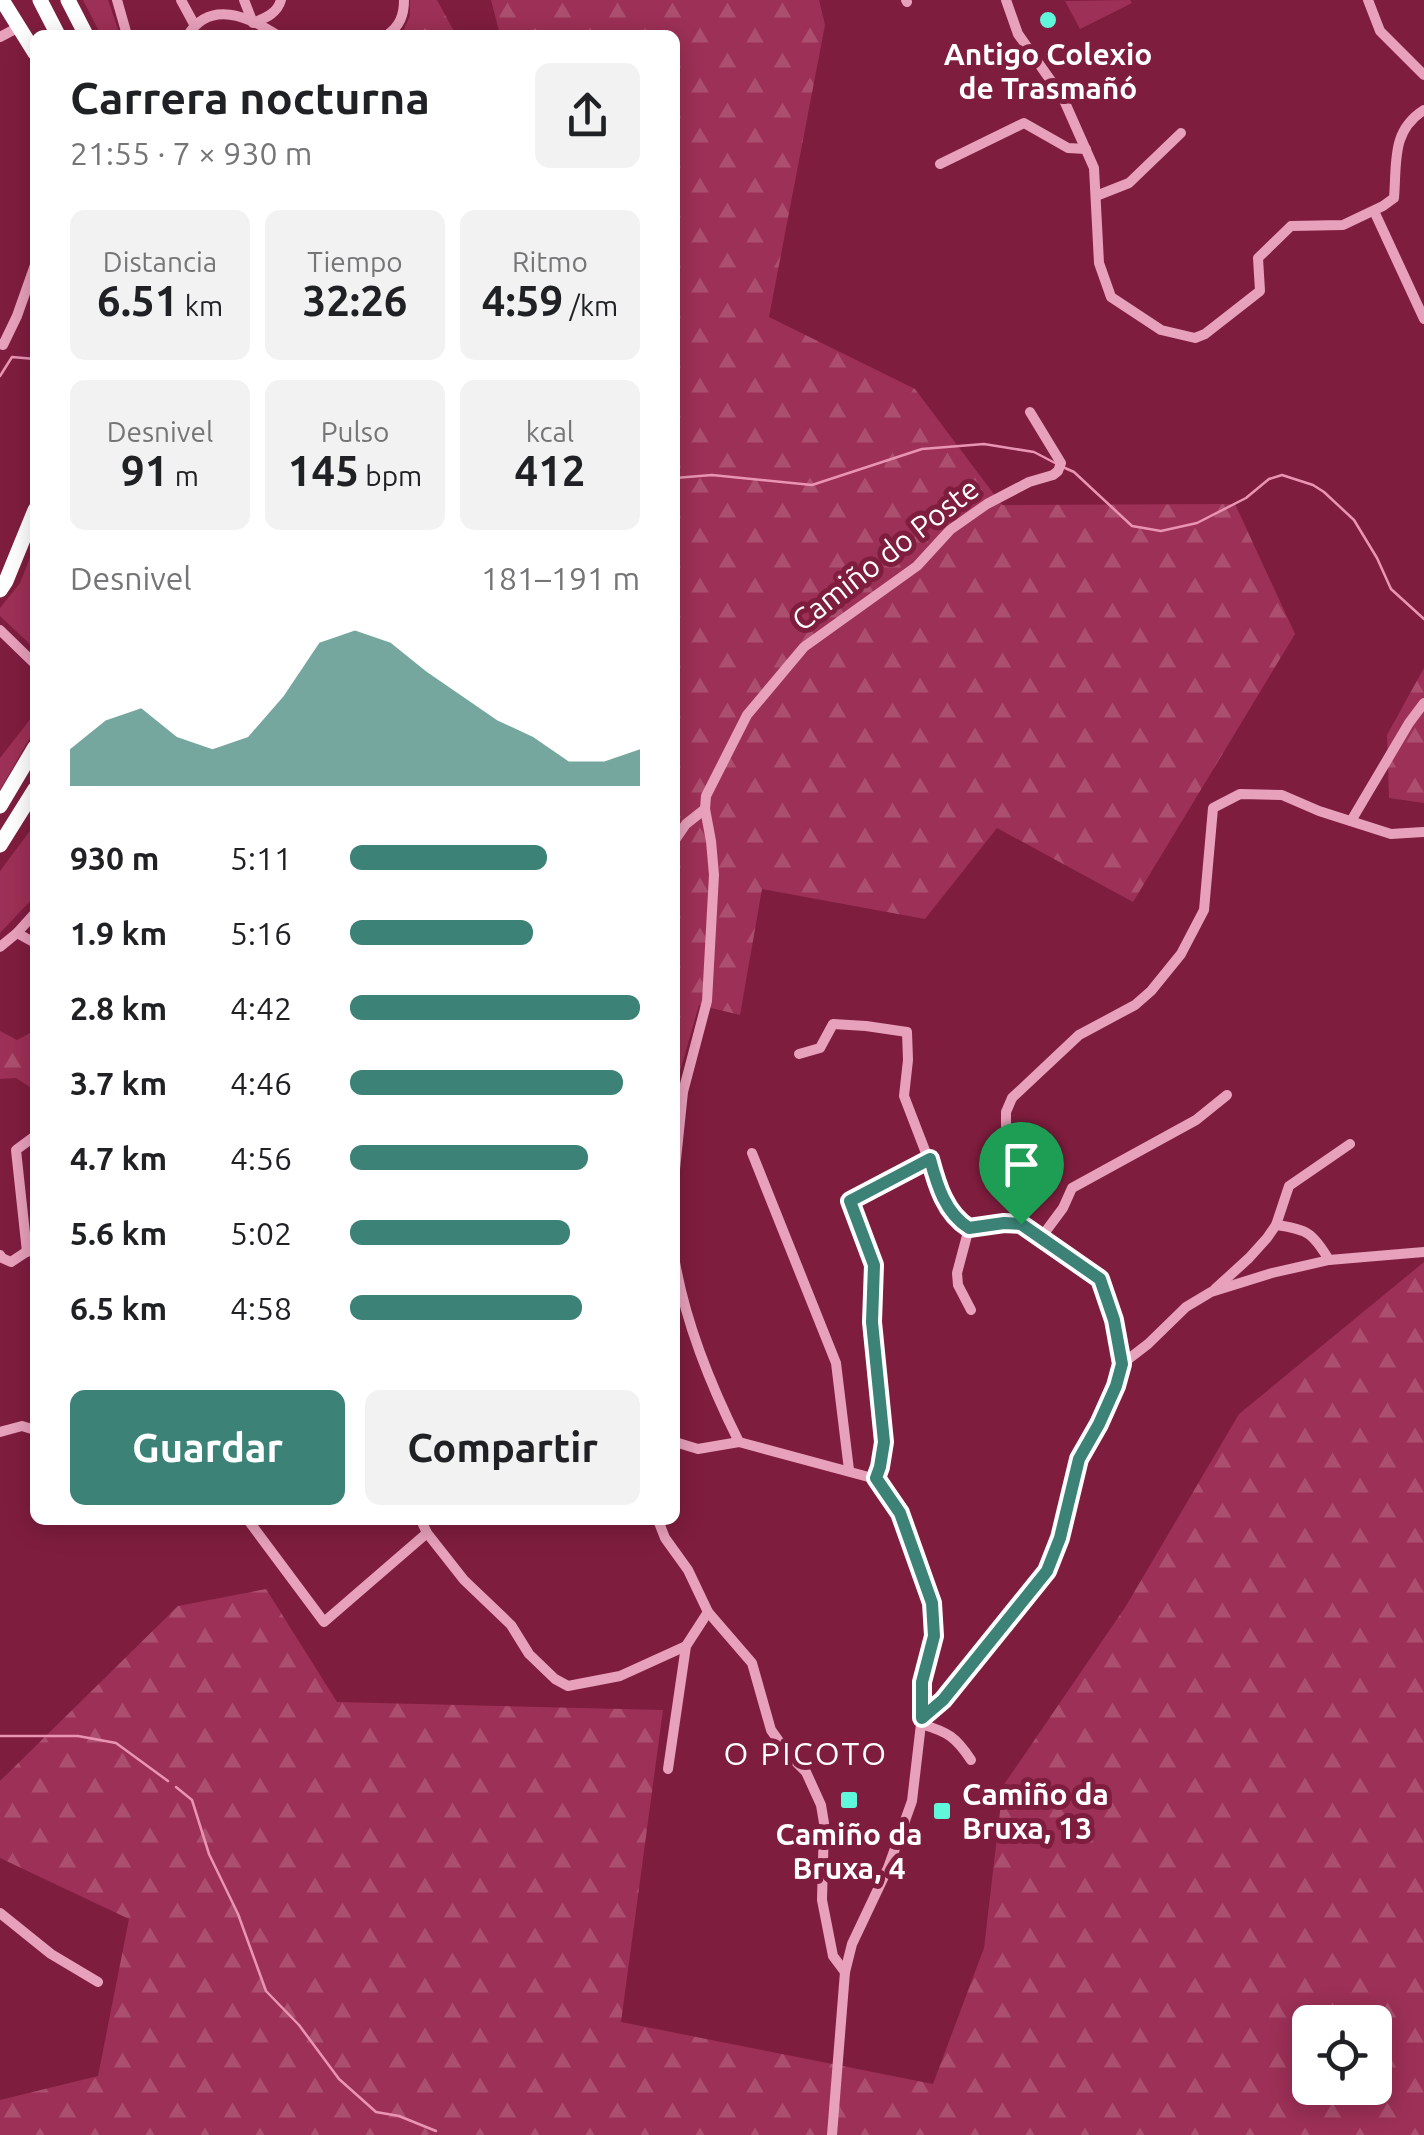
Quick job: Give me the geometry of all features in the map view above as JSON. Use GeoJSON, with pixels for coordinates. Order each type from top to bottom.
{"type":"FeatureCollection","features":[{"type":"Feature","properties":{"kind":"highway"},"geometry":{"type":"LineString","coordinates":[[2,0],[30,45]]}},
{"type":"Feature","properties":{"kind":"highway"},"geometry":{"type":"LineString","coordinates":[[40,0],[55,30]]}},
{"type":"Feature","properties":{"kind":"highway"},"geometry":{"type":"LineString","coordinates":[[68,0],[83,30]]}},
{"type":"Feature","properties":{"kind":"highway"},"geometry":{"type":"LineString","coordinates":[[0,590],[30,521]]}},
{"type":"Feature","properties":{"kind":"highway"},"geometry":{"type":"LineString","coordinates":[[0,806],[30,755]]}},
{"type":"Feature","properties":{"kind":"highway"},"geometry":{"type":"LineString","coordinates":[[0,845],[30,797]]}},
{"type":"Feature","properties":{"kind":"street"},"geometry":{"type":"LineString","coordinates":[[117,0],[126,30]]}},
{"type":"Feature","properties":{"kind":"street"},"geometry":{"type":"LineString","coordinates":[[180,0],[191,30],[207,16],[219,12],[267,30]]}},
{"type":"Feature","properties":{"kind":"street"},"geometry":{"type":"LineString","coordinates":[[244,0],[253,23]]}},
{"type":"Feature","properties":{"kind":"street"},"geometry":{"type":"LineString","coordinates":[[253,23],[269,16],[281,0]]}},
{"type":"Feature","properties":{"kind":"street"},"geometry":{"type":"LineString","coordinates":[[394,30],[404,16],[404,0]]}},
{"type":"Feature","properties":{"kind":"street"},"geometry":{"type":"LineString","coordinates":[[1006,0],[1018,34],[1063,98],[1094,168],[1099,262],[1111,297],[1161,330],[1196,338],[1260,292],[1258,258],[1291,226],[1343,225],[1394,198],[1400,134],[1411,118],[1424,110]]}},
{"type":"Feature","properties":{"kind":"street"},"geometry":{"type":"LineString","coordinates":[[1368,0],[1380,31],[1424,75]]}},
{"type":"Feature","properties":{"kind":"street"},"geometry":{"type":"LineString","coordinates":[[0,37],[19,27]]}},
{"type":"Feature","properties":{"kind":"street"},"geometry":{"type":"LineString","coordinates":[[940,164],[1024,123],[1068,148],[1086,149]]}},
{"type":"Feature","properties":{"kind":"street"},"geometry":{"type":"LineString","coordinates":[[1096,196],[1129,183],[1181,133]]}},
{"type":"Feature","properties":{"kind":"street"},"geometry":{"type":"LineString","coordinates":[[1374,211],[1424,319]]}},
{"type":"Feature","properties":{"kind":"street"},"geometry":{"type":"LineString","coordinates":[[1,347],[30,279]]}},
{"type":"Feature","properties":{"kind":"street","name":"Camiño do Poste"},"geometry":{"type":"LineString","coordinates":[[705,809],[706,796],[747,714],[804,646],[917,566],[950,530],[987,504],[1058,471],[1061,463],[1030,412]]}},
{"type":"Feature","properties":{"kind":"street"},"geometry":{"type":"LineString","coordinates":[[0,630],[30,659]]}},
{"type":"Feature","properties":{"kind":"street"},"geometry":{"type":"LineString","coordinates":[[1351,820],[1424,703]]}},
{"type":"Feature","properties":{"kind":"street"},"geometry":{"type":"LineString","coordinates":[[1021,1224],[1018,1179],[1006,1148],[1006,1112],[1012,1098],[1079,1035],[1135,1005],[1182,954],[1204,910],[1213,808],[1240,794],[1282,795],[1391,834],[1424,832]]}},
{"type":"Feature","properties":{"kind":"street"},"geometry":{"type":"LineString","coordinates":[[680,833],[705,809],[714,875],[706,1001],[683,1092],[680,1121]]}},
{"type":"Feature","properties":{"kind":"street"},"geometry":{"type":"LineString","coordinates":[[0,947],[30,918]]}},
{"type":"Feature","properties":{"kind":"street"},"geometry":{"type":"LineString","coordinates":[[16,933],[30,940]]}},
{"type":"Feature","properties":{"kind":"street"},"geometry":{"type":"LineString","coordinates":[[799,1054],[820,1048],[833,1024],[906,1032],[904,1096],[946,1206],[969,1228],[1021,1224],[1073,1258],[1100,1279],[1114,1320],[1122,1364],[1110,1398],[1079,1459],[1060,1538],[1047,1571],[922,1721]]}},
{"type":"Feature","properties":{"kind":"street"},"geometry":{"type":"LineString","coordinates":[[1040,1239],[1063,1208],[1072,1188],[1196,1120],[1227,1095]]}},
{"type":"Feature","properties":{"kind":"street"},"geometry":{"type":"LineString","coordinates":[[30,1140],[16,1150],[30,1242]]}},
{"type":"Feature","properties":{"kind":"street"},"geometry":{"type":"LineString","coordinates":[[1122,1364],[1249,1258],[1276,1226],[1289,1186],[1350,1144]]}},
{"type":"Feature","properties":{"kind":"street"},"geometry":{"type":"LineString","coordinates":[[752,1154],[836,1363],[849,1470]]}},
{"type":"Feature","properties":{"kind":"street"},"geometry":{"type":"LineString","coordinates":[[876,1478],[884,1442],[872,1322],[874,1265],[850,1201],[930,1159]]}},
{"type":"Feature","properties":{"kind":"street"},"geometry":{"type":"LineString","coordinates":[[1276,1226],[1300,1228],[1316,1239],[1329,1260]]}},
{"type":"Feature","properties":{"kind":"street"},"geometry":{"type":"LineString","coordinates":[[969,1228],[958,1286],[972,1310]]}},
{"type":"Feature","properties":{"kind":"street"},"geometry":{"type":"LineString","coordinates":[[0,1254],[11,1262],[30,1250]]}},
{"type":"Feature","properties":{"kind":"street"},"geometry":{"type":"LineString","coordinates":[[1211,1292],[1329,1260],[1424,1252]]}},
{"type":"Feature","properties":{"kind":"street"},"geometry":{"type":"LineString","coordinates":[[680,1290],[714,1392],[739,1442]]}},
{"type":"Feature","properties":{"kind":"street"},"geometry":{"type":"LineString","coordinates":[[0,1432],[22,1426],[30,1428]]}},
{"type":"Feature","properties":{"kind":"street"},"geometry":{"type":"LineString","coordinates":[[680,1443],[698,1448],[739,1442],[876,1478],[900,1513],[932,1603],[934,1636],[922,1682],[922,1721],[912,1802],[888,1868],[852,1944],[845,1972],[832,2135]]}},
{"type":"Feature","properties":{"kind":"street"},"geometry":{"type":"LineString","coordinates":[[252,1525],[324,1622],[427,1532]]}},
{"type":"Feature","properties":{"kind":"street"},"geometry":{"type":"LineString","coordinates":[[423,1525],[464,1580],[511,1625],[529,1654],[568,1686],[620,1676],[686,1646]]}},
{"type":"Feature","properties":{"kind":"street"},"geometry":{"type":"LineString","coordinates":[[660,1525],[708,1612],[752,1663],[771,1730],[806,1772],[821,1804],[822,1900],[833,1956],[845,1972]]}},
{"type":"Feature","properties":{"kind":"street"},"geometry":{"type":"LineString","coordinates":[[668,1768],[686,1646],[708,1612]]}},
{"type":"Feature","properties":{"kind":"street"},"geometry":{"type":"LineString","coordinates":[[922,1721],[946,1731],[971,1760]]}},
{"type":"Feature","properties":{"kind":"street"},"geometry":{"type":"LineString","coordinates":[[0,1913],[50,1954],[98,1982]]}},
{"type":"Feature","properties":{"kind":"green space"},"geometry":{"type":"Polygon","coordinates":[[[83,0],[108,0],[118,30],[98,30],[83,0]]]}},
{"type":"Feature","properties":{"kind":"green space"},"geometry":{"type":"Polygon","coordinates":[[[410,0],[437,0],[453,30],[403,30],[410,16],[410,0]]]}},
{"type":"Feature","properties":{"kind":"green space"},"geometry":{"type":"Polygon","coordinates":[[[491,0],[819,0],[825,25],[769,317],[915,389],[1002,505],[1235,504],[1295,634],[1133,902],[997,828],[925,919],[762,889],[740,1015],[699,1005],[680,1071],[680,30],[499,30],[491,0]]]}},
{"type":"Feature","properties":{"kind":"green space"},"geometry":{"type":"Polygon","coordinates":[[[1065,1],[1132,3],[1080,29],[1065,1]]]}},
{"type":"Feature","properties":{"kind":"green space"},"geometry":{"type":"Polygon","coordinates":[[[30,558],[30,644],[0,616],[0,608],[20,583],[30,558]]]}},
{"type":"Feature","properties":{"kind":"green space"},"geometry":{"type":"Polygon","coordinates":[[[1424,668],[1424,803],[1389,798],[1387,735],[1424,668]]]}},
{"type":"Feature","properties":{"kind":"green space"},"geometry":{"type":"Polygon","coordinates":[[[30,719],[30,738],[0,790],[0,758],[30,719]]]}},
{"type":"Feature","properties":{"kind":"green space"},"geometry":{"type":"Polygon","coordinates":[[[30,831],[30,901],[0,933],[0,871],[30,831]]]}},
{"type":"Feature","properties":{"kind":"green space"},"geometry":{"type":"Polygon","coordinates":[[[0,1031],[17,1040],[30,1033],[30,1087],[16,1078],[0,1079],[0,1031]]]}},
{"type":"Feature","properties":{"kind":"green space"},"geometry":{"type":"Polygon","coordinates":[[[1424,1262],[1424,2135],[0,2135],[0,2100],[98,2076],[129,1919],[0,1858],[0,1781],[178,1606],[266,1589],[337,1702],[663,1710],[621,2022],[933,2084],[984,1948],[1003,1786],[1126,1606],[1239,1414],[1424,1262]]]}},
{"type":"Feature","properties":{"kind":"waterway"},"geometry":{"type":"LineString","coordinates":[[0,376],[12,357],[30,359]]}},
{"type":"Feature","properties":{"kind":"waterway"},"geometry":{"type":"LineString","coordinates":[[680,478],[712,475],[812,485],[922,449],[984,444],[1034,452],[1057,464]]}},
{"type":"Feature","properties":{"kind":"waterway"},"geometry":{"type":"LineString","coordinates":[[1065,468],[1132,526],[1161,531],[1197,523],[1282,475],[1313,485],[1354,520],[1391,589],[1424,619]]}},
{"type":"Feature","properties":{"kind":"waterway"},"geometry":{"type":"LineString","coordinates":[[0,1736],[78,1736],[116,1743],[168,1781]]}},
{"type":"Feature","properties":{"kind":"waterway"},"geometry":{"type":"LineString","coordinates":[[176,1787],[192,1800],[209,1854],[238,1914],[266,1991],[299,2025],[339,2079],[376,2112],[399,2116],[436,2131]]}},
{"type":"Feature","properties":{"kind":"place","name":"Antigo Colexio de Trasmañó"},"geometry":{"type":"Point","coordinates":[1048,20]}},
{"type":"Feature","properties":{"kind":"place","name":"Camiño da Bruxa, 4"},"geometry":{"type":"Point","coordinates":[849,1800]}},
{"type":"Feature","properties":{"kind":"place","name":"Camiño da Bruxa, 13"},"geometry":{"type":"Point","coordinates":[942,1811]}},
{"type":"Feature","properties":{"kind":"district","name":"O PICOTO"},"geometry":{"type":"Point","coordinates":[806,1753]}},
{"type":"Feature","properties":{"kind":"route"},"geometry":{"type":"LineString","coordinates":[[930,1159],[946,1206],[960,1222],[969,1228],[1021,1224],[1100,1279],[1114,1320],[1122,1364],[1099,1424],[1079,1459],[1060,1538],[1047,1571],[943,1700],[922,1718],[922,1682],[934,1636],[932,1603],[900,1513],[876,1478],[884,1442],[872,1322],[874,1265],[850,1201],[930,1159]]}}]}
